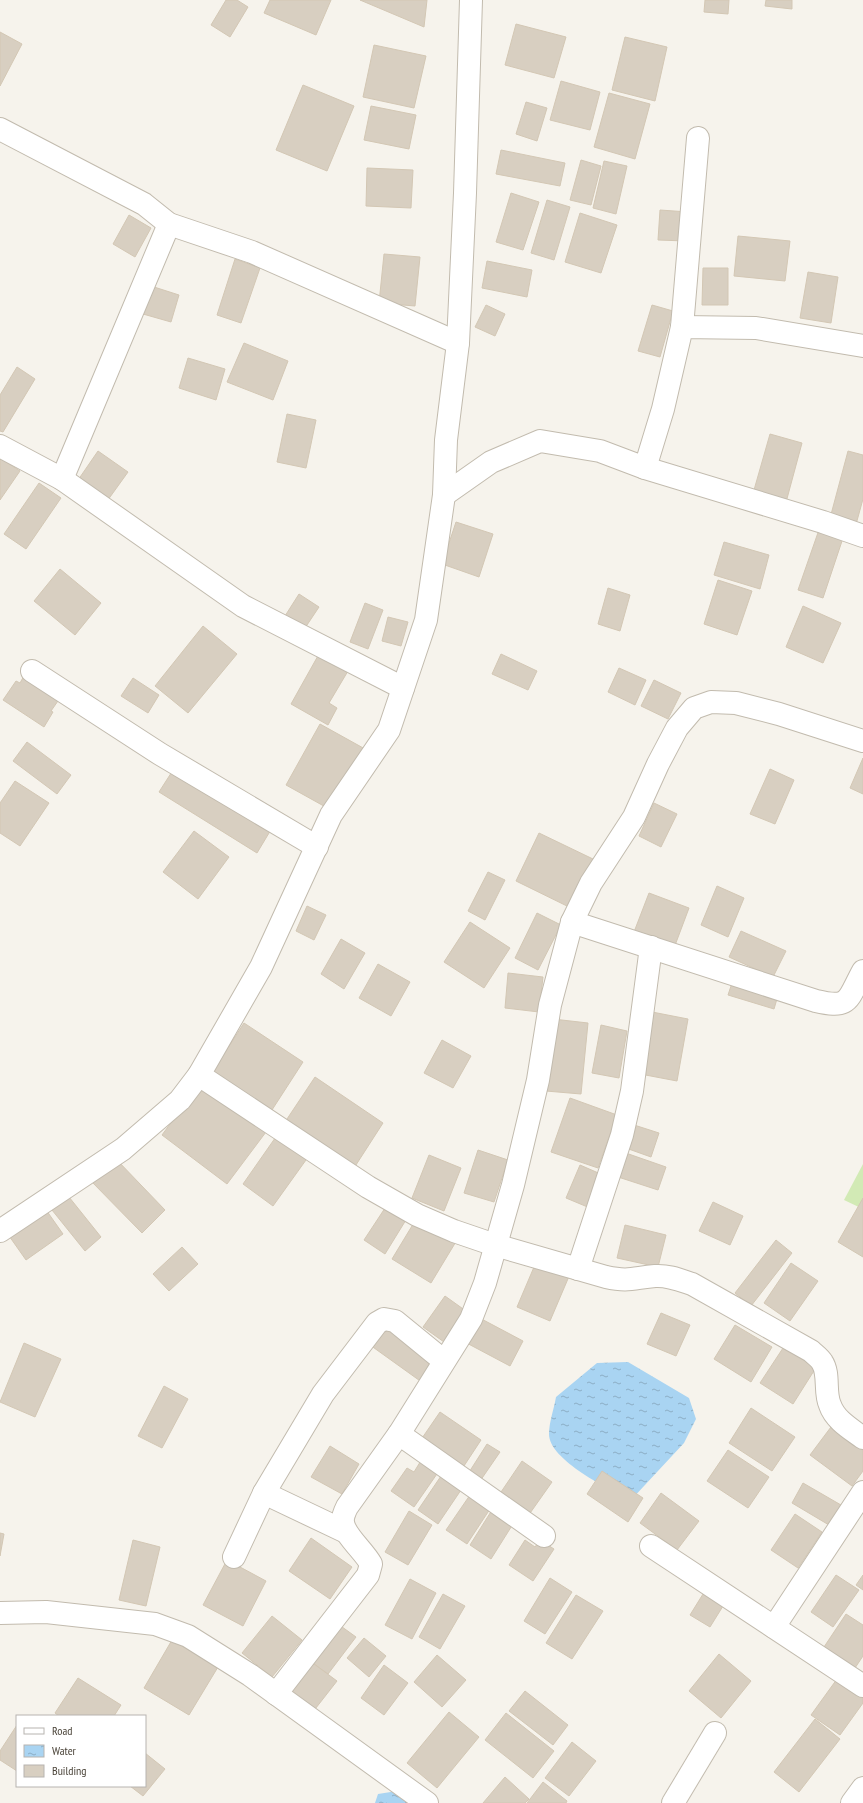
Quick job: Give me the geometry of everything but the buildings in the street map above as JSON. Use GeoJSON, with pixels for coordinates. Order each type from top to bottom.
{"type":"FeatureCollection","features":[{"type":"Feature","properties":{"kind":"street"},"geometry":{"type":"LineString","coordinates":[[0,1231],[123,1149],[180,1100],[199,1075],[261,967],[331,815],[389,730],[426,620],[444,495],[446,440],[458,343],[466,193],[471,0]]}},
{"type":"Feature","properties":{"kind":"street"},"geometry":{"type":"LineString","coordinates":[[0,129],[144,204],[169,224],[252,252],[458,343]]}},
{"type":"Feature","properties":{"kind":"street"},"geometry":{"type":"LineString","coordinates":[[645,468],[663,409],[682,328],[698,138]]}},
{"type":"Feature","properties":{"kind":"street"},"geometry":{"type":"LineString","coordinates":[[62,478],[169,224]]}},
{"type":"Feature","properties":{"kind":"street"},"geometry":{"type":"LineString","coordinates":[[682,328],[756,328],[863,346]]}},
{"type":"Feature","properties":{"kind":"street"},"geometry":{"type":"LineString","coordinates":[[444,495],[491,462],[540,441],[600,451],[645,468],[823,522],[863,536]]}},
{"type":"Feature","properties":{"kind":"street"},"geometry":{"type":"LineString","coordinates":[[0,446],[62,478],[243,606],[403,688]]}},
{"type":"Feature","properties":{"kind":"street"},"geometry":{"type":"LineString","coordinates":[[32,671],[160,754],[317,847]]}},
{"type":"Feature","properties":{"kind":"street"},"geometry":{"type":"LineString","coordinates":[[276,1694],[368,1575],[371,1564],[365,1553],[346,1532],[342,1521],[347,1507],[399,1434],[471,1319],[480,1300],[520,1155],[538,1080],[550,1005],[572,922],[590,883],[634,817],[658,764],[677,728],[694,708],[711,702],[736,704],[778,714],[863,741]]}},
{"type":"Feature","properties":{"kind":"street"},"geometry":{"type":"LineString","coordinates":[[572,922],[816,1001],[834,1005],[843,1004],[850,996],[863,971]]}},
{"type":"Feature","properties":{"kind":"street"},"geometry":{"type":"LineString","coordinates":[[578,1269],[622,1135],[632,1091],[651,948]]}},
{"type":"Feature","properties":{"kind":"street"},"geometry":{"type":"LineString","coordinates":[[199,1075],[368,1187],[417,1215],[454,1231],[495,1245],[578,1269],[624,1280],[656,1276],[672,1278],[692,1284],[810,1352],[822,1362],[826,1376],[830,1406],[845,1425],[863,1438]]}},
{"type":"Feature","properties":{"kind":"street"},"geometry":{"type":"LineString","coordinates":[[234,1558],[264,1493],[323,1394],[377,1324],[384,1319],[395,1321],[444,1360]]}},
{"type":"Feature","properties":{"kind":"street"},"geometry":{"type":"LineString","coordinates":[[399,1434],[544,1536]]}},
{"type":"Feature","properties":{"kind":"street"},"geometry":{"type":"LineString","coordinates":[[774,1627],[863,1492]]}},
{"type":"Feature","properties":{"kind":"street"},"geometry":{"type":"LineString","coordinates":[[264,1493],[346,1532]]}},
{"type":"Feature","properties":{"kind":"street"},"geometry":{"type":"LineString","coordinates":[[650,1546],[863,1686]]}},
{"type":"Feature","properties":{"kind":"street"},"geometry":{"type":"LineString","coordinates":[[0,1613],[46,1612],[155,1624],[188,1636],[276,1694],[426,1803]]}},
{"type":"Feature","properties":{"kind":"street"},"geometry":{"type":"LineString","coordinates":[[673,1803],[714,1733]]}},
{"type":"Feature","properties":{"kind":"street"},"geometry":{"type":"LineString","coordinates":[[852,1803],[863,1788]]}},
{"type":"Feature","properties":{"kind":"green space"},"geometry":{"type":"Polygon","coordinates":[[[863,1164],[863,1209],[844,1200],[863,1164]]]}},
{"type":"Feature","properties":{"kind":"water"},"geometry":{"type":"Polygon","coordinates":[[[628,1362],[689,1398],[696,1419],[684,1443],[631,1500],[596,1482],[569,1464],[552,1444],[549,1434],[556,1397],[597,1363],[628,1362]]]}},
{"type":"Feature","properties":{"kind":"water"},"geometry":{"type":"Polygon","coordinates":[[[397,1791],[411,1803],[375,1803],[378,1794],[397,1791]]]}}]}
